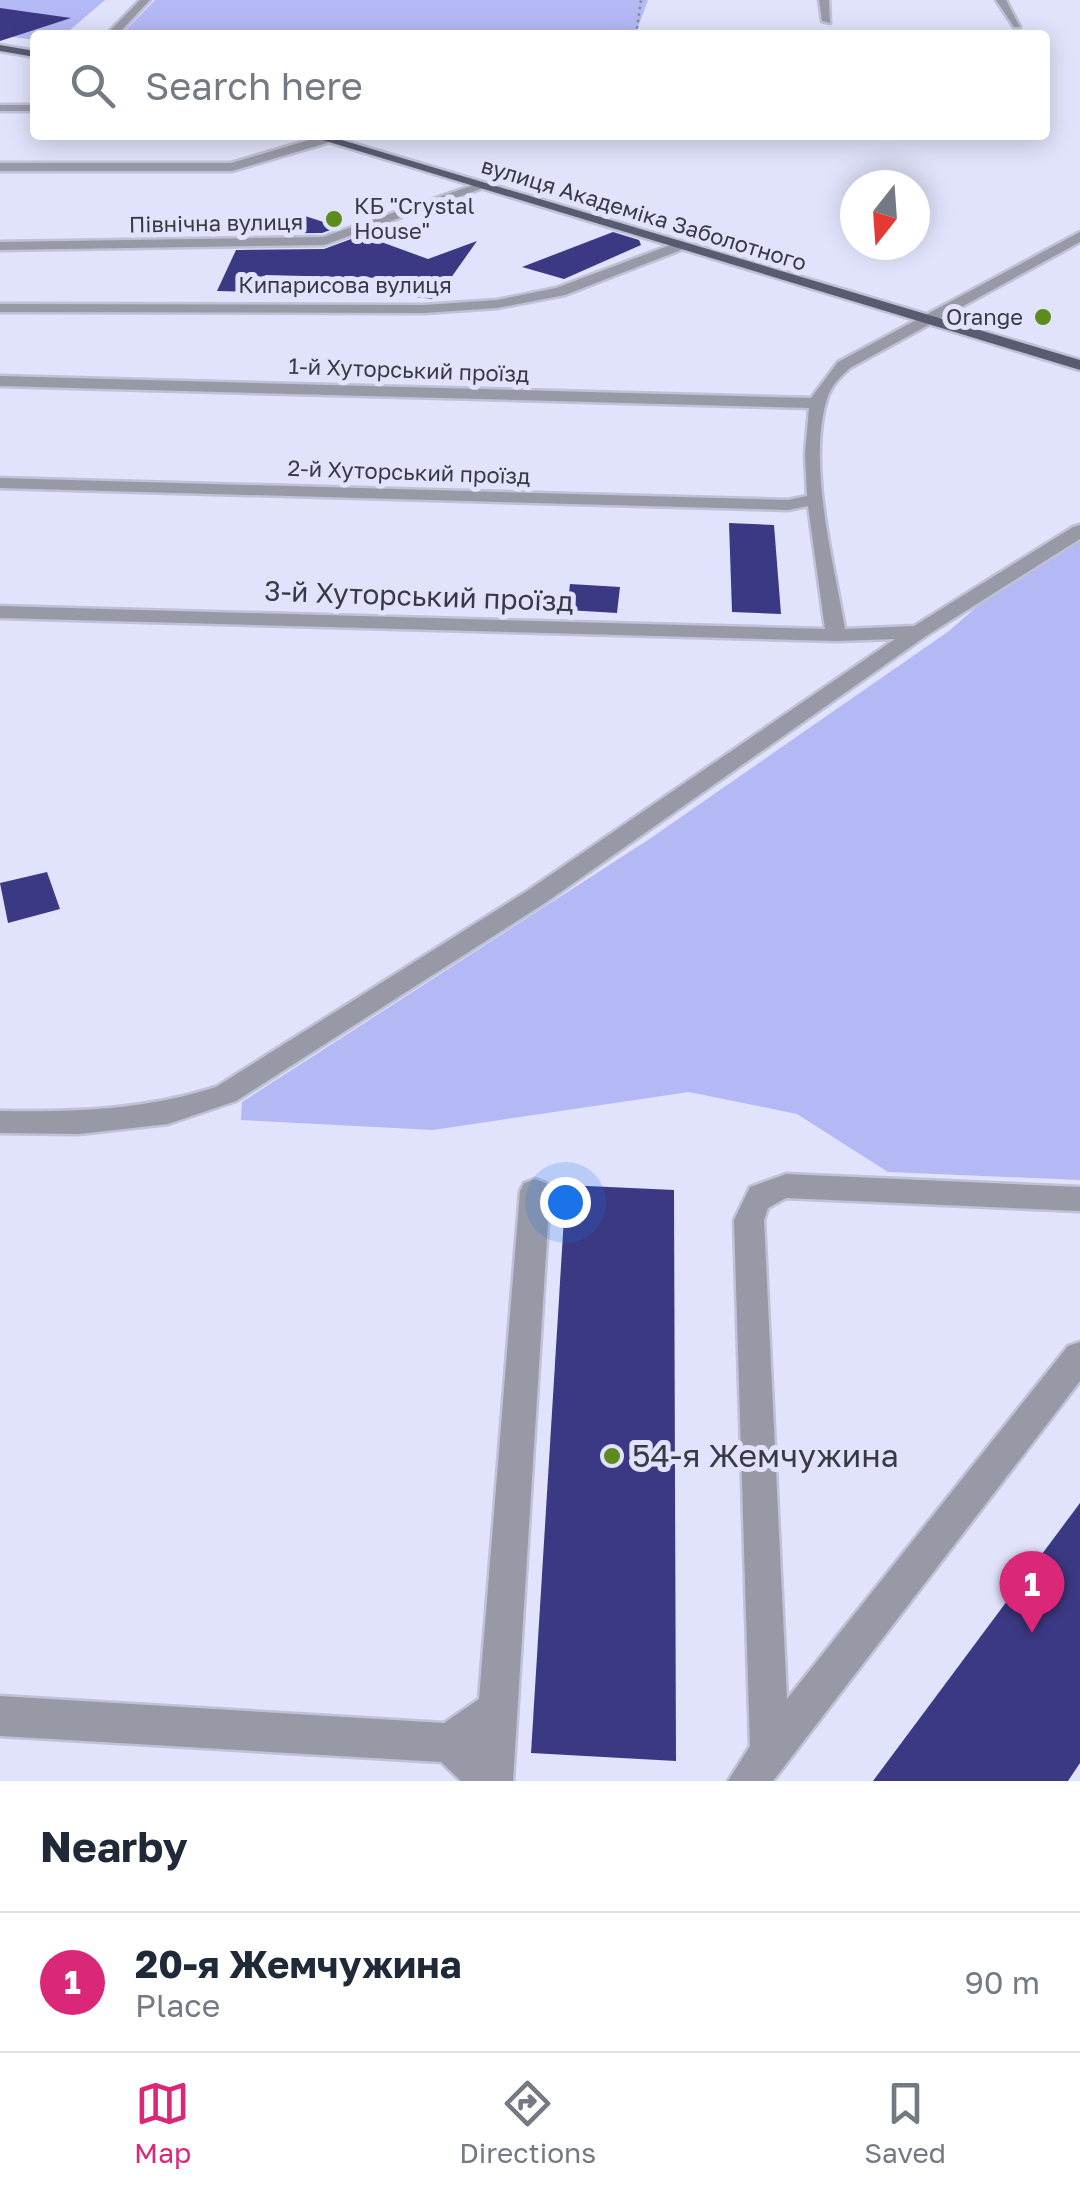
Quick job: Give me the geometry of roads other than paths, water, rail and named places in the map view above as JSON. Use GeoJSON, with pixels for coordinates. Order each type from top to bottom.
{"type":"FeatureCollection","features":[{"type":"Feature","properties":{"kind":"main road"},"geometry":{"type":"LineString","coordinates":[[0,48],[30,53]]}},
{"type":"Feature","properties":{"kind":"main road","name":"вулиця Академіка Заболотного"},"geometry":{"type":"LineString","coordinates":[[329,140],[1080,366]]}},
{"type":"Feature","properties":{"kind":"street"},"geometry":{"type":"LineString","coordinates":[[115,30],[143,0]]}},
{"type":"Feature","properties":{"kind":"street"},"geometry":{"type":"LineString","coordinates":[[824,0],[827,21]]}},
{"type":"Feature","properties":{"kind":"street"},"geometry":{"type":"LineString","coordinates":[[1001,0],[1017,25]]}},
{"type":"Feature","properties":{"kind":"street"},"geometry":{"type":"LineString","coordinates":[[0,108],[30,108]]}},
{"type":"Feature","properties":{"kind":"street"},"geometry":{"type":"LineString","coordinates":[[0,167],[232,166],[310,140]]}},
{"type":"Feature","properties":{"kind":"street","name":"Північна вулиця"},"geometry":{"type":"LineString","coordinates":[[0,246],[324,241],[483,186]]}},
{"type":"Feature","properties":{"kind":"street"},"geometry":{"type":"LineString","coordinates":[[836,635],[816,499],[817,403],[827,383],[844,364],[1080,236]]}},
{"type":"Feature","properties":{"kind":"street","name":"Кипарисова вулиця"},"geometry":{"type":"LineString","coordinates":[[0,308],[424,309],[498,304],[560,292],[680,245]]}},
{"type":"Feature","properties":{"kind":"street","name":"1-й Хуторський проїзд"},"geometry":{"type":"LineString","coordinates":[[0,381],[817,403]]}},
{"type":"Feature","properties":{"kind":"street","name":"2-й Хуторський проїзд"},"geometry":{"type":"LineString","coordinates":[[0,483],[788,505],[816,499]]}},
{"type":"Feature","properties":{"kind":"street"},"geometry":{"type":"LineString","coordinates":[[0,1122],[78,1123],[168,1113],[226,1094],[536,897],[919,632],[1080,531]]}},
{"type":"Feature","properties":{"kind":"street","name":"3-й Хуторський проїзд"},"geometry":{"type":"LineString","coordinates":[[0,612],[836,635],[919,632]]}},
{"type":"Feature","properties":{"kind":"street"},"geometry":{"type":"LineString","coordinates":[[759,1767],[749,1220],[752,1206],[769,1188],[786,1186],[1080,1198]]}},
{"type":"Feature","properties":{"kind":"street"},"geometry":{"type":"LineString","coordinates":[[492,1781],[535,1191]]}},
{"type":"Feature","properties":{"kind":"street"},"geometry":{"type":"LineString","coordinates":[[759,1767],[1080,1356]]}},
{"type":"Feature","properties":{"kind":"street"},"geometry":{"type":"LineString","coordinates":[[0,1716],[449,1742],[498,1710]]}},
{"type":"Feature","properties":{"kind":"street"},"geometry":{"type":"LineString","coordinates":[[449,1742],[492,1781]]}},
{"type":"Feature","properties":{"kind":"place","name":"КБ \"Crystal House\""},"geometry":{"type":"Point","coordinates":[334,219]}},
{"type":"Feature","properties":{"kind":"place","name":"Orange"},"geometry":{"type":"Point","coordinates":[1043,317]}},
{"type":"Feature","properties":{"kind":"place","name":"54-я Жемчужина"},"geometry":{"type":"Point","coordinates":[612,1456]}},
{"type":"Feature","properties":{"kind":"place","name":"20-я Жемчужина"},"geometry":{"type":"Point","coordinates":[1032,1633]}}]}
